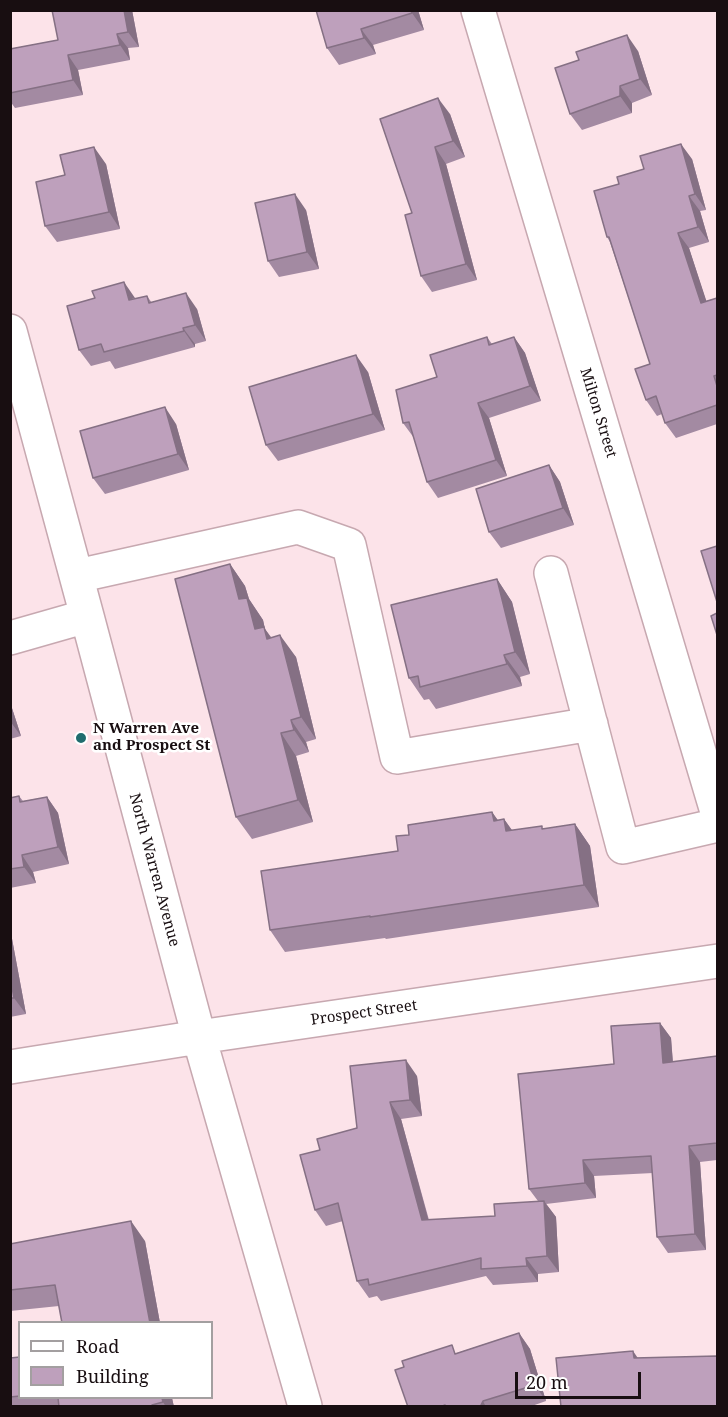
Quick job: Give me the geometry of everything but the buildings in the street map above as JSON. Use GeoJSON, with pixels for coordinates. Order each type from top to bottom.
{"type":"FeatureCollection","features":[{"type":"Feature","properties":{"kind":"street","name":"Milton Street"},"geometry":{"type":"LineString","coordinates":[[478,10],[717,815]]}},
{"type":"Feature","properties":{"kind":"street","name":"North Warren Avenue"},"geometry":{"type":"LineString","coordinates":[[10,332],[199,1037],[305,1407]]}},
{"type":"Feature","properties":{"kind":"street"},"geometry":{"type":"LineString","coordinates":[[77,576],[298,527],[349,545],[397,757],[591,724]]}},
{"type":"Feature","properties":{"kind":"street"},"geometry":{"type":"LineString","coordinates":[[551,573],[623,847],[717,825]]}},
{"type":"Feature","properties":{"kind":"street"},"geometry":{"type":"LineString","coordinates":[[10,638],[87,616]]}},
{"type":"Feature","properties":{"kind":"street","name":"Prospect Street"},"geometry":{"type":"LineString","coordinates":[[10,1066],[717,961]]}},
{"type":"Feature","properties":{"kind":"place","name":"N Warren Ave and Prospect St"},"geometry":{"type":"Point","coordinates":[81,738]}}]}
